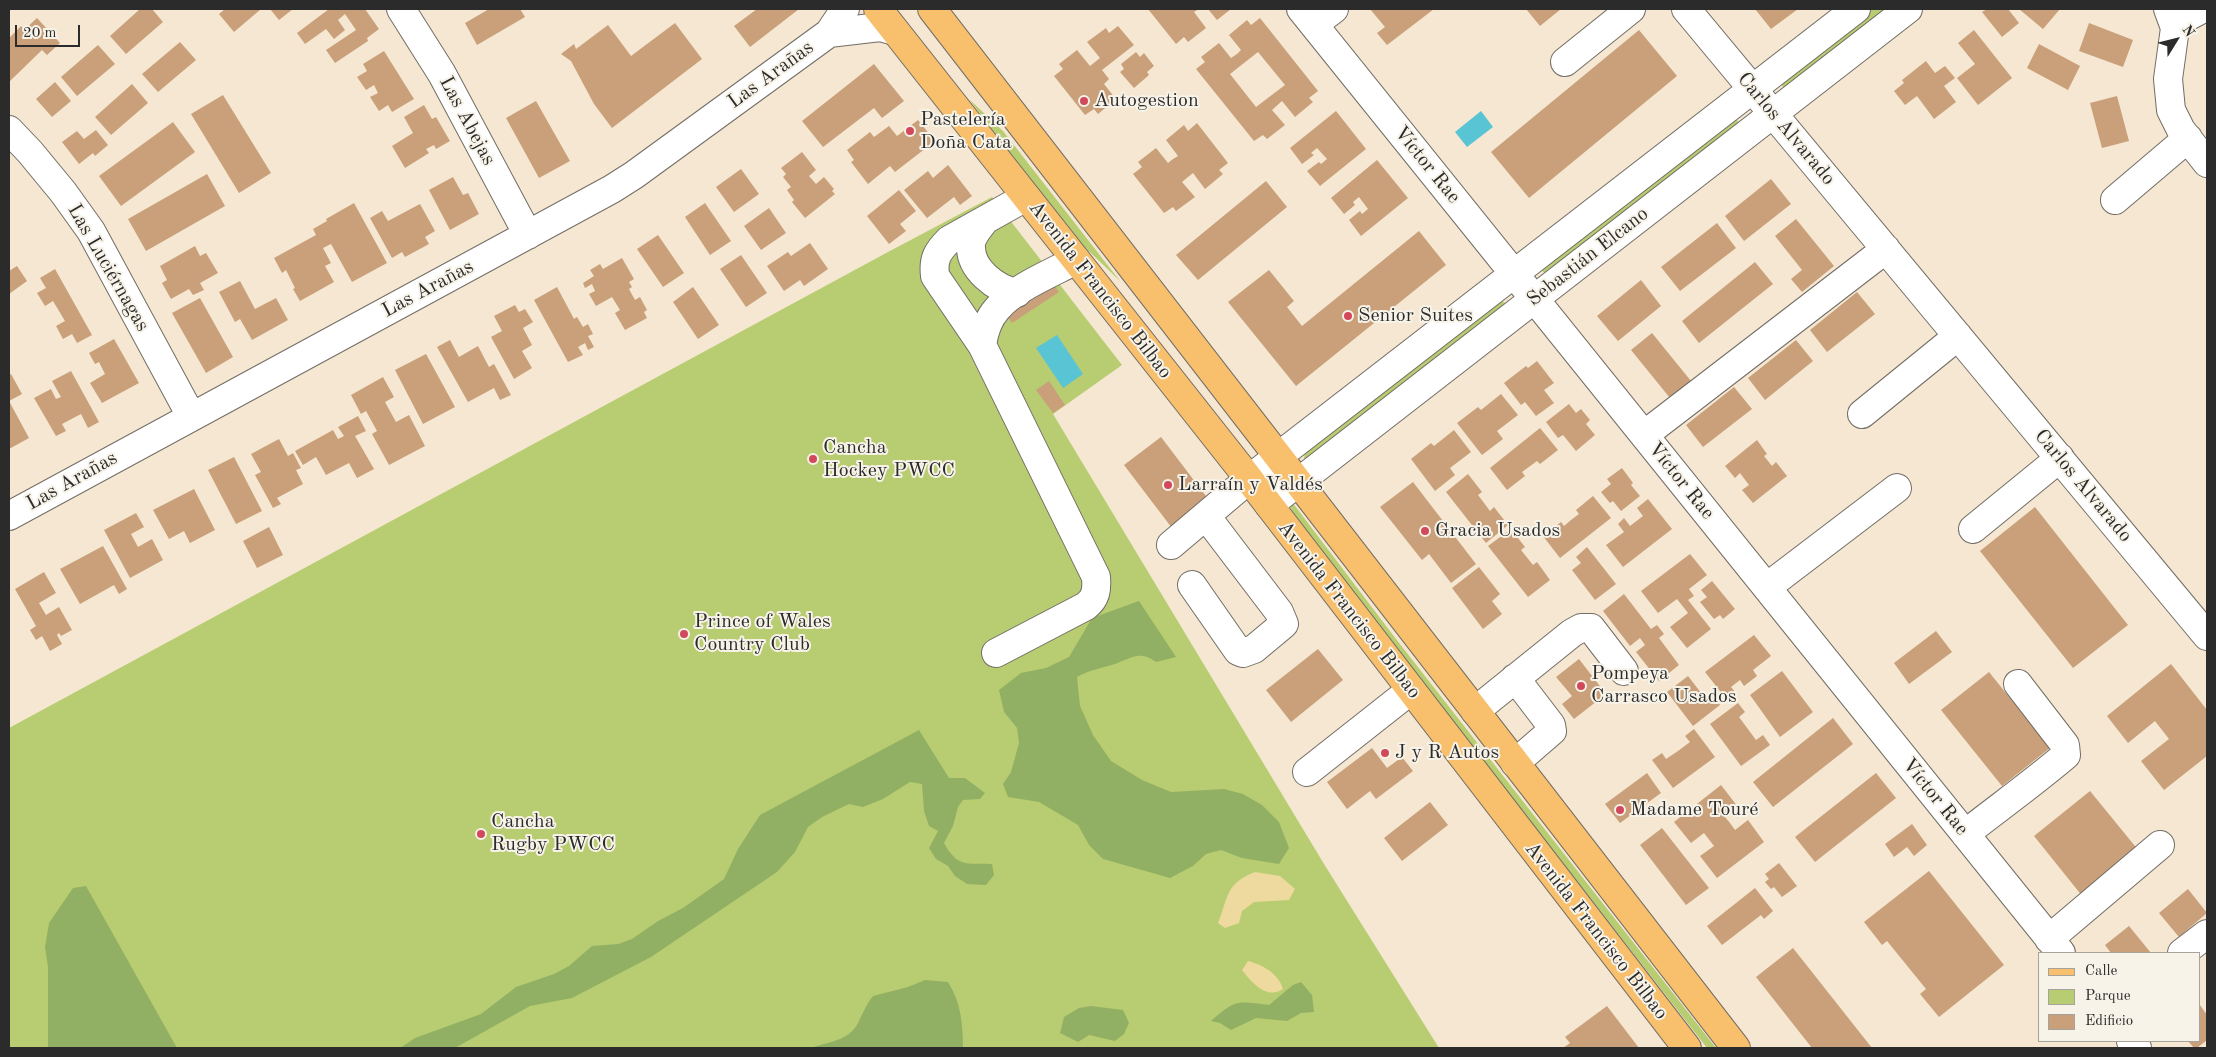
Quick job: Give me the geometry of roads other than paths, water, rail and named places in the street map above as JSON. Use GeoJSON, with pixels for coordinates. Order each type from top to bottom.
{"type":"FeatureCollection","features":[{"type":"Feature","properties":{"kind":"main road","name":"Avenida Francisco Bilbao"},"geometry":{"type":"LineString","coordinates":[[878,9],[1249,479],[1687,1048]]}},
{"type":"Feature","properties":{"kind":"main road","name":"Avenida Francisco Bilbao"},"geometry":{"type":"LineString","coordinates":[[932,12],[1279,456],[1736,1048]]}},
{"type":"Feature","properties":{"kind":"street","name":"Las Abejas"},"geometry":{"type":"LineString","coordinates":[[401,9],[442,74],[528,235]]}},
{"type":"Feature","properties":{"kind":"street","name":"Las Arañas"},"geometry":{"type":"LineString","coordinates":[[9,516],[528,235],[634,175],[829,33],[846,9]]}},
{"type":"Feature","properties":{"kind":"street"},"geometry":{"type":"LineString","coordinates":[[1565,62],[1631,9]]}},
{"type":"Feature","properties":{"kind":"street","name":"Carlos Alvarado"},"geometry":{"type":"LineString","coordinates":[[1686,9],[2207,636]]}},
{"type":"Feature","properties":{"kind":"street","name":"Sebastián Elcano"},"geometry":{"type":"LineString","coordinates":[[1171,545],[1249,479],[1856,9]]}},
{"type":"Feature","properties":{"kind":"street","name":"Sebastián Elcano"},"geometry":{"type":"LineString","coordinates":[[1269,505],[1908,9]]}},
{"type":"Feature","properties":{"kind":"street"},"geometry":{"type":"LineString","coordinates":[[2202,9],[2187,17],[2172,18],[2168,100],[2175,120],[2207,163]]}},
{"type":"Feature","properties":{"kind":"street","name":"Víctor Rae"},"geometry":{"type":"LineString","coordinates":[[1317,14],[1534,299],[2055,946]]}},
{"type":"Feature","properties":{"kind":"street","name":"Las Arañas"},"geometry":{"type":"LineString","coordinates":[[829,33],[880,27],[895,31]]}},
{"type":"Feature","properties":{"kind":"street","name":"Las Luciérnagas"},"geometry":{"type":"LineString","coordinates":[[9,130],[63,192],[91,231],[191,416]]}},
{"type":"Feature","properties":{"kind":"street"},"geometry":{"type":"LineString","coordinates":[[2115,200],[2188,138]]}},
{"type":"Feature","properties":{"kind":"street"},"geometry":{"type":"LineString","coordinates":[[996,653],[1086,606],[1093,600],[1097,589],[1096,577],[982,344],[936,276],[934,262],[939,250],[949,240],[1026,197]]}},
{"type":"Feature","properties":{"kind":"street"},"geometry":{"type":"LineString","coordinates":[[985,220],[972,242],[975,262],[991,283],[1005,291],[1017,293]]}},
{"type":"Feature","properties":{"kind":"street"},"geometry":{"type":"LineString","coordinates":[[1644,435],[1886,249]]}},
{"type":"Feature","properties":{"kind":"street"},"geometry":{"type":"LineString","coordinates":[[982,344],[985,328],[998,307],[1017,293],[1076,260]]}},
{"type":"Feature","properties":{"kind":"street"},"geometry":{"type":"LineString","coordinates":[[1862,414],[1958,336]]}},
{"type":"Feature","properties":{"kind":"street"},"geometry":{"type":"LineString","coordinates":[[1973,529],[2060,458]]}},
{"type":"Feature","properties":{"kind":"street"},"geometry":{"type":"LineString","coordinates":[[1767,588],[1897,488]]}},
{"type":"Feature","properties":{"kind":"street"},"geometry":{"type":"LineString","coordinates":[[1192,585],[1238,652],[1244,654],[1254,649],[1284,624],[1279,612],[1206,516]]}},
{"type":"Feature","properties":{"kind":"street"},"geometry":{"type":"LineString","coordinates":[[1475,711],[1572,632],[1581,628],[1590,628],[1624,671]]}},
{"type":"Feature","properties":{"kind":"street"},"geometry":{"type":"LineString","coordinates":[[1515,678],[1551,725],[1552,730],[1515,763]]}},
{"type":"Feature","properties":{"kind":"street"},"geometry":{"type":"LineString","coordinates":[[1965,834],[2066,755],[2065,745],[2018,684]]}},
{"type":"Feature","properties":{"kind":"street"},"geometry":{"type":"LineString","coordinates":[[1307,772],[1411,690]]}},
{"type":"Feature","properties":{"kind":"street"},"geometry":{"type":"LineString","coordinates":[[2055,946],[2160,845]]}},
{"type":"Feature","properties":{"kind":"street"},"geometry":{"type":"LineString","coordinates":[[2183,952],[2207,934]]}},
{"type":"Feature","properties":{"kind":"water"},"geometry":{"type":"Polygon","coordinates":[[[1481,111],[1493,127],[1467,147],[1455,132],[1481,111]]]}},
{"type":"Feature","properties":{"kind":"water"},"geometry":{"type":"Polygon","coordinates":[[[1057,335],[1083,374],[1063,388],[1036,348],[1057,335]]]}},
{"type":"Feature","properties":{"kind":"place","name":"Autogestion"},"geometry":{"type":"Point","coordinates":[1084,101]}},
{"type":"Feature","properties":{"kind":"place","name":"Pastelería Doña Cata"},"geometry":{"type":"Point","coordinates":[910,131]}},
{"type":"Feature","properties":{"kind":"place","name":"Senior Suites"},"geometry":{"type":"Point","coordinates":[1348,316]}},
{"type":"Feature","properties":{"kind":"place","name":"Cancha Hockey PWCC"},"geometry":{"type":"Point","coordinates":[813,459]}},
{"type":"Feature","properties":{"kind":"place","name":"Larraín y Valdés"},"geometry":{"type":"Point","coordinates":[1168,485]}},
{"type":"Feature","properties":{"kind":"place","name":"Gracia Usados"},"geometry":{"type":"Point","coordinates":[1425,531]}},
{"type":"Feature","properties":{"kind":"place","name":"Prince of Wales Country Club"},"geometry":{"type":"Point","coordinates":[684,634]}},
{"type":"Feature","properties":{"kind":"place","name":"Pompeya Carrasco Usados"},"geometry":{"type":"Point","coordinates":[1581,686]}},
{"type":"Feature","properties":{"kind":"place","name":"J y R Autos"},"geometry":{"type":"Point","coordinates":[1385,753]}},
{"type":"Feature","properties":{"kind":"place","name":"Madame Touré"},"geometry":{"type":"Point","coordinates":[1620,810]}},
{"type":"Feature","properties":{"kind":"place","name":"Cancha Rugby PWCC"},"geometry":{"type":"Point","coordinates":[481,834]}}]}
